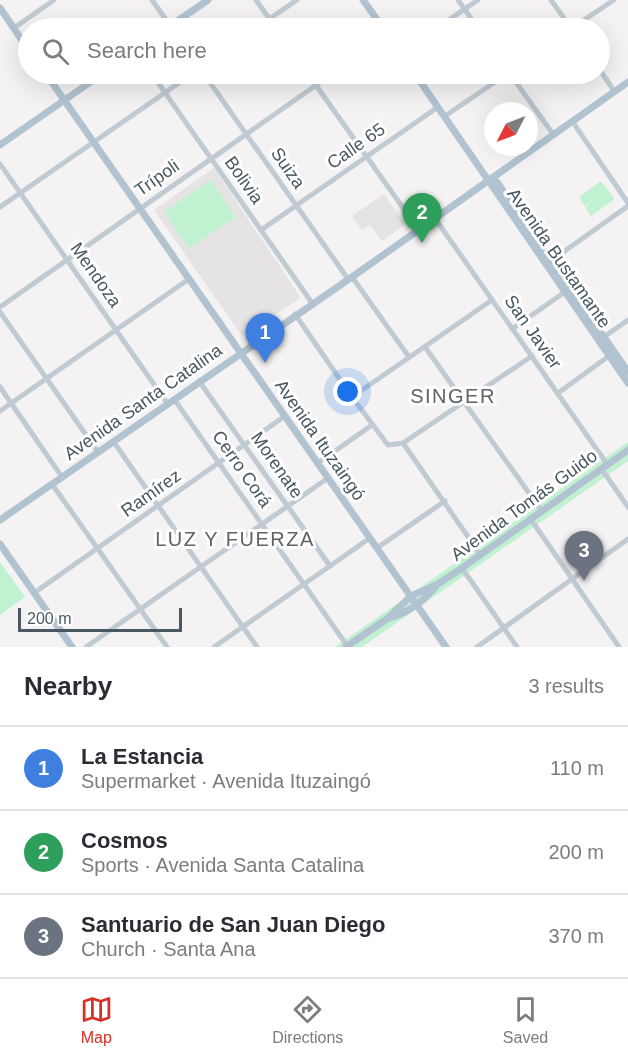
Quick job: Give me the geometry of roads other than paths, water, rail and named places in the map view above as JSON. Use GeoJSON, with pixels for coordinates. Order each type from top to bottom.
{"type":"FeatureCollection","features":[{"type":"Feature","properties":{"kind":"main road"},"geometry":{"type":"LineString","coordinates":[[184,18],[208,0]]}},
{"type":"Feature","properties":{"kind":"main road"},"geometry":{"type":"LineString","coordinates":[[363,0],[376,18]]}},
{"type":"Feature","properties":{"kind":"main road"},"geometry":{"type":"LineString","coordinates":[[0,8],[18,34]]}},
{"type":"Feature","properties":{"kind":"main road","name":"Avenida Santa Catalina"},"geometry":{"type":"LineString","coordinates":[[0,520],[628,82]]}},
{"type":"Feature","properties":{"kind":"main road","name":"Avenida Ituzaingó"},"geometry":{"type":"LineString","coordinates":[[53,84],[446,647]]}},
{"type":"Feature","properties":{"kind":"main road"},"geometry":{"type":"LineString","coordinates":[[0,145],[87,84]]}},
{"type":"Feature","properties":{"kind":"main road","name":"Avenida Bustamante"},"geometry":{"type":"LineString","coordinates":[[422,84],[489,179],[497,182],[565,292],[628,382]]}},
{"type":"Feature","properties":{"kind":"main road","name":"Avenida Bustamante"},"geometry":{"type":"LineString","coordinates":[[511,207],[552,260],[628,372]]}},
{"type":"Feature","properties":{"kind":"main road","name":"Avenida Tomás Guido"},"geometry":{"type":"LineString","coordinates":[[347,646],[388,618],[411,596],[438,584],[462,568],[628,450]]}},
{"type":"Feature","properties":{"kind":"main road"},"geometry":{"type":"LineString","coordinates":[[0,544],[72,647]]}},
{"type":"Feature","properties":{"kind":"main road","name":"Avenida Tomás Guido"},"geometry":{"type":"LineString","coordinates":[[388,618],[408,612],[418,606],[438,584]]}},
{"type":"Feature","properties":{"kind":"street"},"geometry":{"type":"LineString","coordinates":[[28,18],[54,0]]}},
{"type":"Feature","properties":{"kind":"street"},"geometry":{"type":"LineString","coordinates":[[152,0],[164,18]]}},
{"type":"Feature","properties":{"kind":"street"},"geometry":{"type":"LineString","coordinates":[[256,0],[269,18]]}},
{"type":"Feature","properties":{"kind":"street"},"geometry":{"type":"LineString","coordinates":[[271,18],[297,0]]}},
{"type":"Feature","properties":{"kind":"street"},"geometry":{"type":"LineString","coordinates":[[458,0],[471,18]]}},
{"type":"Feature","properties":{"kind":"street"},"geometry":{"type":"LineString","coordinates":[[452,18],[478,0]]}},
{"type":"Feature","properties":{"kind":"street"},"geometry":{"type":"LineString","coordinates":[[551,0],[564,18]]}},
{"type":"Feature","properties":{"kind":"street"},"geometry":{"type":"LineString","coordinates":[[587,18],[614,0]]}},
{"type":"Feature","properties":{"kind":"street"},"geometry":{"type":"LineString","coordinates":[[14,28],[18,25]]}},
{"type":"Feature","properties":{"kind":"street","name":"Bolivia"},"geometry":{"type":"LineString","coordinates":[[159,84],[312,303]]}},
{"type":"Feature","properties":{"kind":"street"},"geometry":{"type":"LineString","coordinates":[[0,207],[177,84]]}},
{"type":"Feature","properties":{"kind":"street","name":"Suiza"},"geometry":{"type":"LineString","coordinates":[[211,84],[297,206],[409,357]]}},
{"type":"Feature","properties":{"kind":"street"},"geometry":{"type":"LineString","coordinates":[[445,116],[494,84]]}},
{"type":"Feature","properties":{"kind":"street"},"geometry":{"type":"LineString","coordinates":[[516,84],[553,134]]}},
{"type":"Feature","properties":{"kind":"street"},"geometry":{"type":"LineString","coordinates":[[609,84],[614,91]]}},
{"type":"Feature","properties":{"kind":"street"},"geometry":{"type":"LineString","coordinates":[[316,85],[417,229]]}},
{"type":"Feature","properties":{"kind":"street","name":"Trípoli"},"geometry":{"type":"LineString","coordinates":[[0,309],[316,85]]}},
{"type":"Feature","properties":{"kind":"street","name":"Calle 65"},"geometry":{"type":"LineString","coordinates":[[261,230],[438,107]]}},
{"type":"Feature","properties":{"kind":"street"},"geometry":{"type":"LineString","coordinates":[[552,260],[628,204],[572,121]]}},
{"type":"Feature","properties":{"kind":"street","name":"Mendoza"},"geometry":{"type":"LineString","coordinates":[[0,164],[116,330],[171,401]]}},
{"type":"Feature","properties":{"kind":"street","name":"San Javier"},"geometry":{"type":"LineString","coordinates":[[434,217],[558,393],[628,507]]}},
{"type":"Feature","properties":{"kind":"street"},"geometry":{"type":"LineString","coordinates":[[0,411],[189,279]]}},
{"type":"Feature","properties":{"kind":"street"},"geometry":{"type":"LineString","coordinates":[[512,329],[565,292]]}},
{"type":"Feature","properties":{"kind":"street"},"geometry":{"type":"LineString","coordinates":[[352,398],[492,300]]}},
{"type":"Feature","properties":{"kind":"street"},"geometry":{"type":"LineString","coordinates":[[0,309],[98,452]]}},
{"type":"Feature","properties":{"kind":"street"},"geometry":{"type":"LineString","coordinates":[[295,314],[352,398],[388,445],[403,443],[532,356]]}},
{"type":"Feature","properties":{"kind":"street"},"geometry":{"type":"LineString","coordinates":[[604,337],[628,320]]}},
{"type":"Feature","properties":{"kind":"street"},"geometry":{"type":"LineString","coordinates":[[425,347],[541,510]]}},
{"type":"Feature","properties":{"kind":"street"},"geometry":{"type":"LineString","coordinates":[[558,393],[609,356]]}},
{"type":"Feature","properties":{"kind":"street","name":"Morenate"},"geometry":{"type":"LineString","coordinates":[[199,381],[330,566]]}},
{"type":"Feature","properties":{"kind":"street"},"geometry":{"type":"LineString","coordinates":[[0,387],[62,477]]}},
{"type":"Feature","properties":{"kind":"street","name":"Cerro Corá"},"geometry":{"type":"LineString","coordinates":[[171,401],[219,463],[347,646]]}},
{"type":"Feature","properties":{"kind":"street","name":"Ramírez"},"geometry":{"type":"LineString","coordinates":[[34,593],[285,416]]}},
{"type":"Feature","properties":{"kind":"street"},"geometry":{"type":"LineString","coordinates":[[318,463],[372,425]]}},
{"type":"Feature","properties":{"kind":"street"},"geometry":{"type":"LineString","coordinates":[[113,441],[257,647]]}},
{"type":"Feature","properties":{"kind":"street"},"geometry":{"type":"LineString","coordinates":[[403,443],[480,554]]}},
{"type":"Feature","properties":{"kind":"street"},"geometry":{"type":"LineString","coordinates":[[86,647],[328,478]]}},
{"type":"Feature","properties":{"kind":"street"},"geometry":{"type":"LineString","coordinates":[[52,483],[167,647]]}},
{"type":"Feature","properties":{"kind":"street"},"geometry":{"type":"LineString","coordinates":[[377,548],[445,501]]}},
{"type":"Feature","properties":{"kind":"street"},"geometry":{"type":"LineString","coordinates":[[530,518],[619,647]]}},
{"type":"Feature","properties":{"kind":"street"},"geometry":{"type":"LineString","coordinates":[[214,647],[370,538]]}},
{"type":"Feature","properties":{"kind":"street"},"geometry":{"type":"LineString","coordinates":[[477,647],[628,539]]}},
{"type":"Feature","properties":{"kind":"street"},"geometry":{"type":"LineString","coordinates":[[462,568],[517,647]]}},
{"type":"Feature","properties":{"kind":"place","name":"Cosmos"},"geometry":{"type":"Point","coordinates":[422,243]}},
{"type":"Feature","properties":{"kind":"place","name":"La Estancia"},"geometry":{"type":"Point","coordinates":[265,363]}},
{"type":"Feature","properties":{"kind":"place","name":"Santuario de San Juan Diego"},"geometry":{"type":"Point","coordinates":[584,581]}},
{"type":"Feature","properties":{"kind":"district","name":"SINGER"},"geometry":{"type":"Point","coordinates":[453,396]}},
{"type":"Feature","properties":{"kind":"district","name":"LUZ Y FUERZA"},"geometry":{"type":"Point","coordinates":[235,539]}}]}
